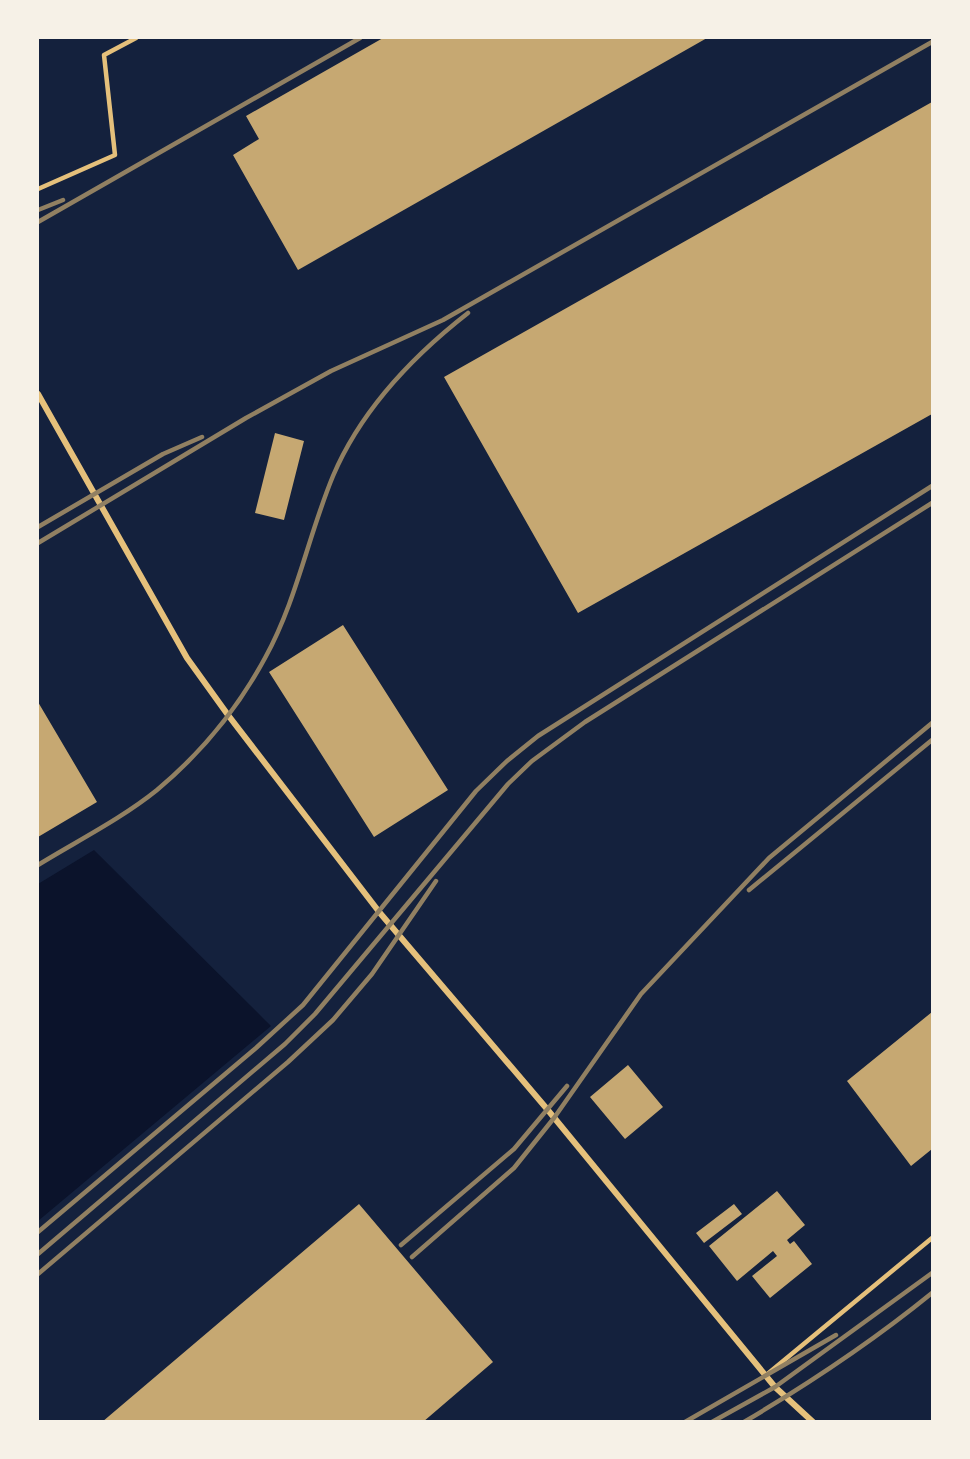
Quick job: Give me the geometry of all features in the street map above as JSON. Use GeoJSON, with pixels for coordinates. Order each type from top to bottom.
{"type":"FeatureCollection","features":[{"type":"Feature","properties":{"kind":"street"},"geometry":{"type":"LineString","coordinates":[[38,394],[187,658],[228,715],[380,912],[547,1109],[765,1376],[813,1422]]}},
{"type":"Feature","properties":{"kind":"lane"},"geometry":{"type":"LineString","coordinates":[[38,189],[115,155],[104,55],[136,38]]}},
{"type":"Feature","properties":{"kind":"lane"},"geometry":{"type":"LineString","coordinates":[[765,1376],[933,1238]]}},
{"type":"Feature","properties":{"kind":"water"},"geometry":{"type":"Polygon","coordinates":[[[94,850],[271,1026],[38,1221],[38,884],[94,850]]]}},
{"type":"Feature","properties":{"kind":"building"},"geometry":{"type":"Polygon","coordinates":[[[383,38],[707,38],[298,270],[233,155],[259,139],[246,116],[383,38]]]}},
{"type":"Feature","properties":{"kind":"building"},"geometry":{"type":"Polygon","coordinates":[[[932,102],[932,414],[578,613],[444,377],[932,102]]]}},
{"type":"Feature","properties":{"kind":"building"},"geometry":{"type":"Polygon","coordinates":[[[275,433],[304,441],[284,520],[255,513],[275,433]]]}},
{"type":"Feature","properties":{"kind":"building"},"geometry":{"type":"Polygon","coordinates":[[[343,625],[448,790],[374,837],[269,672],[343,625]]]}},
{"type":"Feature","properties":{"kind":"building"},"geometry":{"type":"Polygon","coordinates":[[[38,702],[97,802],[38,837],[38,702]]]}},
{"type":"Feature","properties":{"kind":"building"},"geometry":{"type":"Polygon","coordinates":[[[932,1012],[932,1149],[911,1166],[847,1081],[932,1012]]]}},
{"type":"Feature","properties":{"kind":"building"},"geometry":{"type":"Polygon","coordinates":[[[628,1065],[663,1107],[625,1139],[590,1097],[628,1065]]]}},
{"type":"Feature","properties":{"kind":"building"},"geometry":{"type":"Polygon","coordinates":[[[777,1191],[805,1225],[787,1240],[790,1244],[794,1241],[812,1264],[770,1298],[752,1276],[777,1256],[773,1251],[737,1281],[709,1246],[777,1191]]]}},
{"type":"Feature","properties":{"kind":"building"},"geometry":{"type":"Polygon","coordinates":[[[359,1204],[493,1362],[423,1422],[102,1422],[359,1204]]]}},
{"type":"Feature","properties":{"kind":"building"},"geometry":{"type":"Polygon","coordinates":[[[734,1204],[742,1214],[704,1243],[696,1233],[734,1204]]]}},
{"type":"Feature","properties":{"kind":"railway"},"geometry":{"type":"LineString","coordinates":[[38,222],[360,38]]}},
{"type":"Feature","properties":{"kind":"railway"},"geometry":{"type":"LineString","coordinates":[[38,543],[246,418],[331,371],[443,320],[932,42]]}},
{"type":"Feature","properties":{"kind":"railway"},"geometry":{"type":"LineString","coordinates":[[38,210],[63,200]]}},
{"type":"Feature","properties":{"kind":"railway"},"geometry":{"type":"LineString","coordinates":[[38,865],[143,801],[173,776],[217,729],[243,695],[276,636],[286,614],[333,476],[358,429],[408,366],[468,313]]}},
{"type":"Feature","properties":{"kind":"railway"},"geometry":{"type":"LineString","coordinates":[[38,527],[163,454],[202,437]]}},
{"type":"Feature","properties":{"kind":"railway"},"geometry":{"type":"LineString","coordinates":[[38,1232],[256,1048],[303,1005],[476,791],[507,761],[538,736],[932,486]]}},
{"type":"Feature","properties":{"kind":"railway"},"geometry":{"type":"LineString","coordinates":[[38,1254],[285,1044],[315,1014],[508,784],[532,761],[585,722],[932,503]]}},
{"type":"Feature","properties":{"kind":"railway"},"geometry":{"type":"LineString","coordinates":[[412,1257],[514,1168],[554,1118],[641,994],[769,858],[932,723]]}},
{"type":"Feature","properties":{"kind":"railway"},"geometry":{"type":"LineString","coordinates":[[749,890],[932,740]]}},
{"type":"Feature","properties":{"kind":"railway"},"geometry":{"type":"LineString","coordinates":[[38,1274],[288,1062],[333,1020],[372,974],[436,881]]}},
{"type":"Feature","properties":{"kind":"railway"},"geometry":{"type":"LineString","coordinates":[[401,1245],[514,1149],[567,1086]]}},
{"type":"Feature","properties":{"kind":"railway"},"geometry":{"type":"LineString","coordinates":[[712,1422],[775,1387],[932,1273]]}},
{"type":"Feature","properties":{"kind":"railway"},"geometry":{"type":"LineString","coordinates":[[744,1422],[841,1361],[932,1293]]}},
{"type":"Feature","properties":{"kind":"railway"},"geometry":{"type":"LineString","coordinates":[[685,1422],[836,1335]]}}]}
